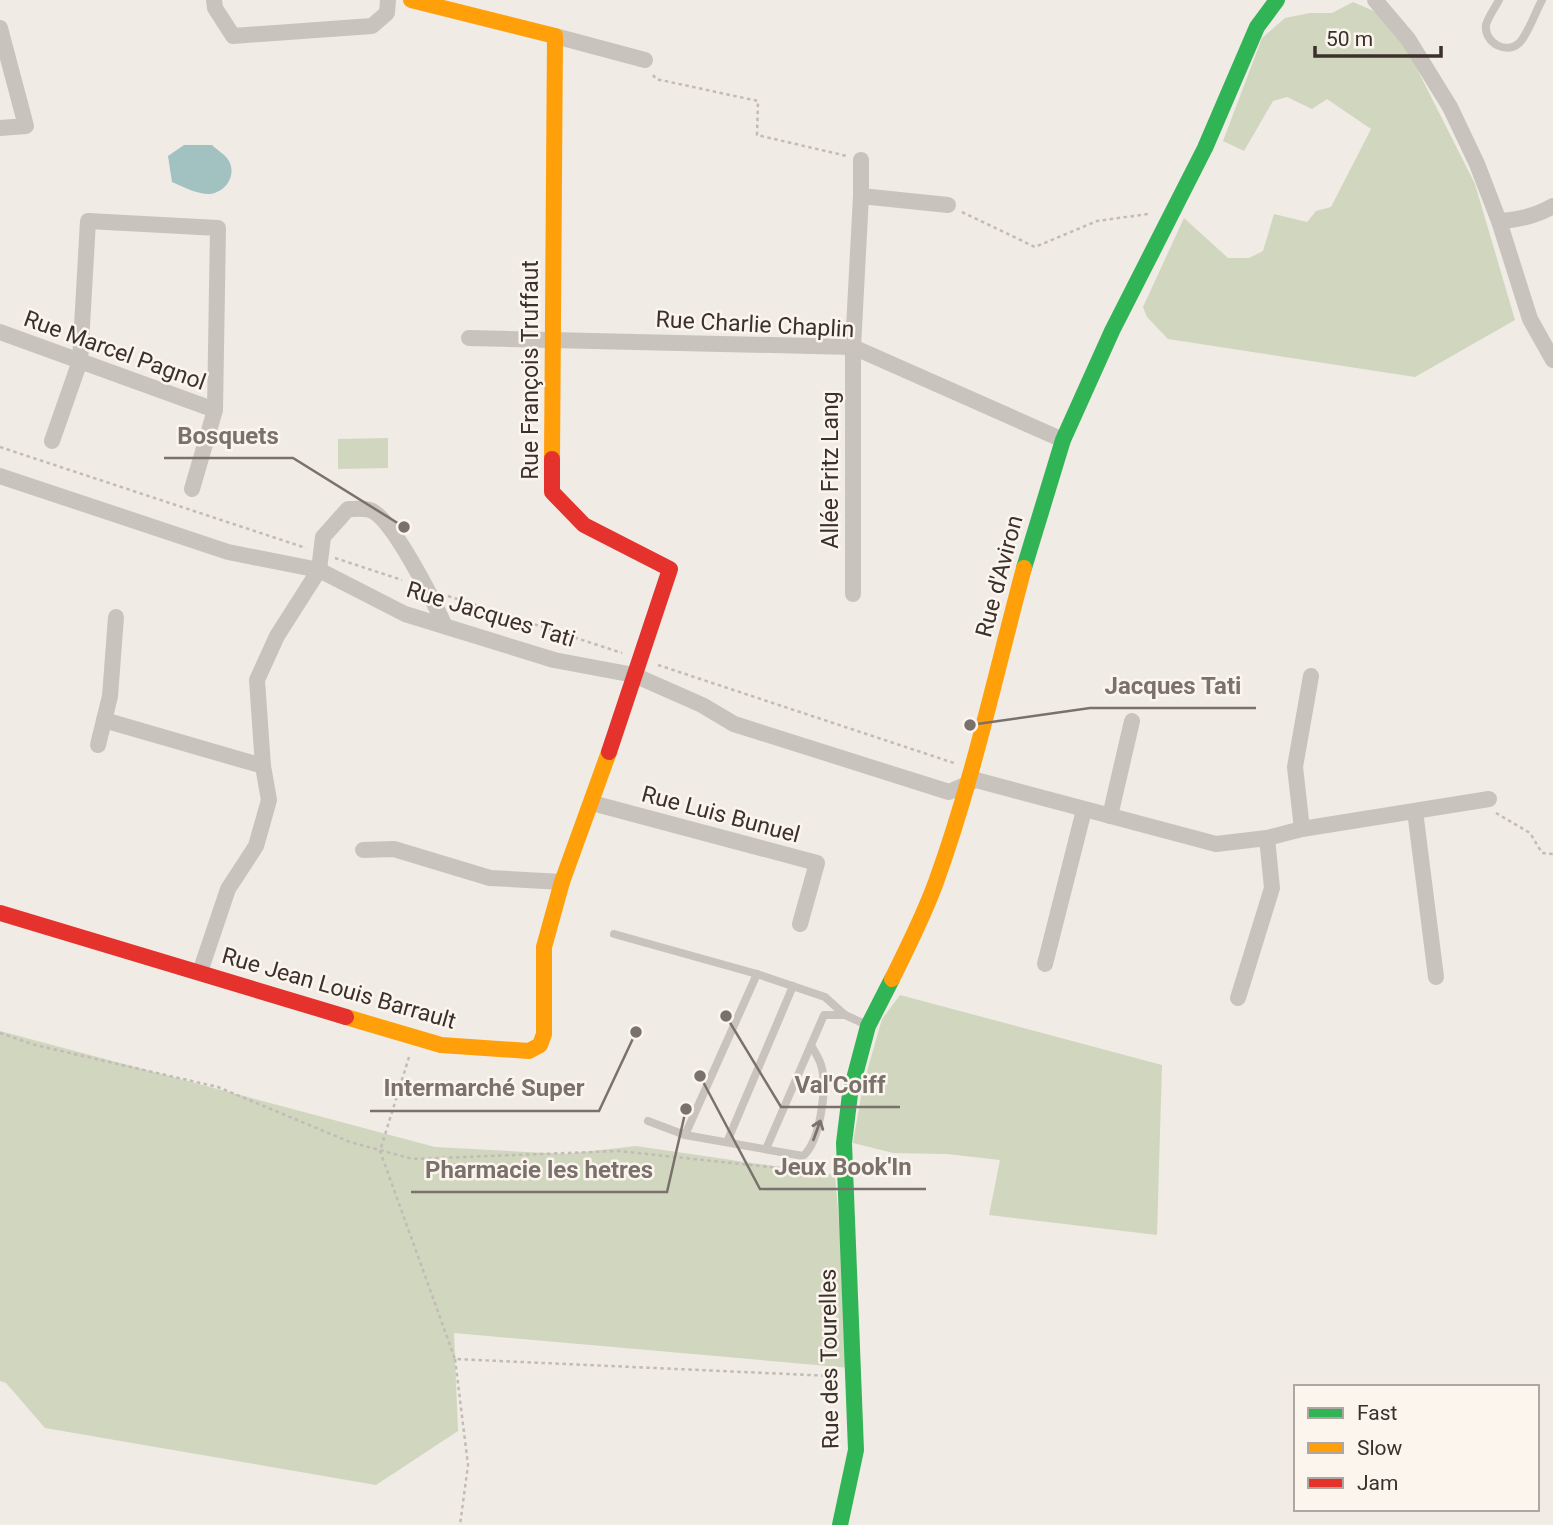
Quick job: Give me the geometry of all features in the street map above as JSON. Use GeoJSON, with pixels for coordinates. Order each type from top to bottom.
{"type":"FeatureCollection","features":[{"type":"Feature","properties":{"kind":"street"},"geometry":{"type":"LineString","coordinates":[[214,0],[215,8],[233,36],[372,26],[387,13],[388,0]]}},
{"type":"Feature","properties":{"kind":"street"},"geometry":{"type":"LineString","coordinates":[[411,0],[645,60]]}},
{"type":"Feature","properties":{"kind":"street","name":"Rue d'Aviron"},"geometry":{"type":"LineString","coordinates":[[847,1183],[844,1143],[850,1094],[868,1026],[917,929],[958,817],[1034,530],[1063,440],[1112,331],[1205,148],[1257,27],[1277,0]]}},
{"type":"Feature","properties":{"kind":"street"},"geometry":{"type":"LineString","coordinates":[[1375,0],[1408,39],[1450,107],[1477,164],[1499,221],[1530,319],[1553,360]]}},
{"type":"Feature","properties":{"kind":"street"},"geometry":{"type":"LineString","coordinates":[[0,28],[26,126],[0,128]]}},
{"type":"Feature","properties":{"kind":"street","name":"Rue François Truffaut"},"geometry":{"type":"LineString","coordinates":[[555,36],[552,492],[583,525],[670,569],[634,675]]}},
{"type":"Feature","properties":{"kind":"street","name":"Allée Fritz Lang"},"geometry":{"type":"LineString","coordinates":[[853,594],[853,347],[862,160]]}},
{"type":"Feature","properties":{"kind":"street"},"geometry":{"type":"LineString","coordinates":[[861,197],[948,205]]}},
{"type":"Feature","properties":{"kind":"street"},"geometry":{"type":"LineString","coordinates":[[1499,221],[1540,214],[1553,206]]}},
{"type":"Feature","properties":{"kind":"street"},"geometry":{"type":"LineString","coordinates":[[52,441],[80,361],[88,221],[218,228],[215,410],[192,489]]}},
{"type":"Feature","properties":{"kind":"street","name":"Rue Marcel Pagnol"},"geometry":{"type":"LineString","coordinates":[[0,332],[215,410]]}},
{"type":"Feature","properties":{"kind":"street","name":"Rue Charlie Chaplin"},"geometry":{"type":"LineString","coordinates":[[469,338],[853,347],[1063,440]]}},
{"type":"Feature","properties":{"kind":"street","name":"Rue Jacques Tati"},"geometry":{"type":"LineString","coordinates":[[0,476],[228,552],[319,570],[405,614],[554,660],[634,675],[702,705],[734,724],[949,792],[968,776],[1084,810],[1216,844],[1267,838],[1302,829],[1481,800]]}},
{"type":"Feature","properties":{"kind":"street"},"geometry":{"type":"LineString","coordinates":[[200,972],[228,889],[256,846],[269,800],[263,766],[257,680],[277,636],[319,570],[323,537],[348,509],[371,510],[384,520],[428,589],[444,624]]}},
{"type":"Feature","properties":{"kind":"street"},"geometry":{"type":"LineString","coordinates":[[98,745],[110,696],[117,617]]}},
{"type":"Feature","properties":{"kind":"street","name":"Rue Jean Louis Barrault"},"geometry":{"type":"LineString","coordinates":[[0,913],[441,1045],[529,1051],[540,1045],[544,1034],[544,947],[562,882],[592,803],[634,675]]}},
{"type":"Feature","properties":{"kind":"street"},"geometry":{"type":"LineString","coordinates":[[1302,829],[1295,767],[1311,676]]}},
{"type":"Feature","properties":{"kind":"street"},"geometry":{"type":"LineString","coordinates":[[104,720],[263,766]]}},
{"type":"Feature","properties":{"kind":"street"},"geometry":{"type":"LineString","coordinates":[[1110,816],[1132,721]]}},
{"type":"Feature","properties":{"kind":"street","name":"Rue Luis Bunuel"},"geometry":{"type":"LineString","coordinates":[[592,803],[817,863],[800,925]]}},
{"type":"Feature","properties":{"kind":"street"},"geometry":{"type":"LineString","coordinates":[[1045,964],[1084,810]]}},
{"type":"Feature","properties":{"kind":"street"},"geometry":{"type":"LineString","coordinates":[[1415,811],[1436,977]]}},
{"type":"Feature","properties":{"kind":"street"},"geometry":{"type":"LineString","coordinates":[[1238,998],[1272,888],[1267,838]]}},
{"type":"Feature","properties":{"kind":"street"},"geometry":{"type":"LineString","coordinates":[[363,850],[394,849],[490,878],[562,882]]}},
{"type":"Feature","properties":{"kind":"street","name":"Rue des Tourelles"},"geometry":{"type":"LineString","coordinates":[[840,1525],[856,1450],[847,1183]]}},
{"type":"Feature","properties":{"kind":"lane"},"geometry":{"type":"LineString","coordinates":[[1499,0],[1486,24],[1487,35],[1493,43],[1503,48],[1513,47],[1521,41],[1542,0]]}},
{"type":"Feature","properties":{"kind":"lane"},"geometry":{"type":"LineString","coordinates":[[614,934],[757,974],[825,997],[845,1015],[868,1026]]}},
{"type":"Feature","properties":{"kind":"lane"},"geometry":{"type":"LineString","coordinates":[[685,1135],[757,974]]}},
{"type":"Feature","properties":{"kind":"lane"},"geometry":{"type":"LineString","coordinates":[[727,1142],[793,986]]}},
{"type":"Feature","properties":{"kind":"lane"},"geometry":{"type":"LineString","coordinates":[[766,1149],[824,1015],[845,1015]]}},
{"type":"Feature","properties":{"kind":"lane"},"geometry":{"type":"LineString","coordinates":[[648,1121],[685,1135],[803,1156],[809,1151],[822,1116],[822,1066],[811,1045]]}},
{"type":"Feature","properties":{"kind":"path"},"geometry":{"type":"LineString","coordinates":[[645,60],[656,79],[758,101],[757,135],[862,160]]}},
{"type":"Feature","properties":{"kind":"path"},"geometry":{"type":"LineString","coordinates":[[948,205],[1035,247],[1097,221],[1158,213]]}},
{"type":"Feature","properties":{"kind":"path"},"geometry":{"type":"LineString","coordinates":[[0,447],[640,659],[968,776]]}},
{"type":"Feature","properties":{"kind":"path"},"geometry":{"type":"LineString","coordinates":[[1481,800],[1530,833],[1542,853],[1553,854]]}},
{"type":"Feature","properties":{"kind":"path"},"geometry":{"type":"LineString","coordinates":[[0,1033],[35,1045],[218,1087],[350,1142],[413,1159],[618,1151],[847,1183]]}},
{"type":"Feature","properties":{"kind":"path"},"geometry":{"type":"LineString","coordinates":[[415,1037],[380,1151],[455,1359],[468,1465],[460,1525]]}},
{"type":"Feature","properties":{"kind":"path"},"geometry":{"type":"LineString","coordinates":[[455,1359],[854,1378]]}},
{"type":"Feature","properties":{"kind":"green space"},"geometry":{"type":"Polygon","coordinates":[[[1353,2],[1376,12],[1408,51],[1475,184],[1515,320],[1415,377],[1168,339],[1147,317],[1143,307],[1184,218],[1228,258],[1249,258],[1263,251],[1274,214],[1307,222],[1316,211],[1331,207],[1371,129],[1327,99],[1312,109],[1287,97],[1273,101],[1244,151],[1223,141],[1262,38],[1285,18],[1310,13],[1332,13],[1353,2]]]}},
{"type":"Feature","properties":{"kind":"green space"},"geometry":{"type":"Polygon","coordinates":[[[388,438],[388,468],[338,469],[338,439],[388,438]]]}},
{"type":"Feature","properties":{"kind":"green space"},"geometry":{"type":"Polygon","coordinates":[[[900,995],[1162,1065],[1157,1235],[989,1215],[1000,1160],[947,1154],[893,1153],[853,1143],[863,1085],[882,1019],[900,995]]]}},
{"type":"Feature","properties":{"kind":"green space"},"geometry":{"type":"Polygon","coordinates":[[[0,1031],[435,1147],[566,1154],[636,1146],[835,1175],[851,1368],[454,1333],[458,1431],[376,1485],[45,1428],[6,1383],[0,1381],[0,1031]]]}},
{"type":"Feature","properties":{"kind":"water"},"geometry":{"type":"Polygon","coordinates":[[[184,145],[212,145],[226,157],[232,172],[228,183],[220,191],[204,194],[172,182],[168,156],[184,145]]]}},
{"type":"Feature","properties":{"kind":"traffic: fast"},"geometry":{"type":"LineString","coordinates":[[1024,568],[1063,440],[1112,331],[1205,148],[1257,27],[1277,0]]}},
{"type":"Feature","properties":{"kind":"traffic: fast"},"geometry":{"type":"LineString","coordinates":[[840,1525],[856,1450],[844,1143],[850,1094],[868,1026],[892,979]]}},
{"type":"Feature","properties":{"kind":"traffic: slow"},"geometry":{"type":"LineString","coordinates":[[411,0],[555,36],[552,459]]}},
{"type":"Feature","properties":{"kind":"traffic: slow"},"geometry":{"type":"LineString","coordinates":[[892,979],[926,907],[949,843],[973,765],[1024,568]]}},
{"type":"Feature","properties":{"kind":"traffic: slow"},"geometry":{"type":"LineString","coordinates":[[346,1017],[441,1045],[529,1051],[540,1045],[544,1034],[544,947],[562,882],[609,752]]}},
{"type":"Feature","properties":{"kind":"traffic: jam"},"geometry":{"type":"LineString","coordinates":[[552,459],[552,492],[584,525],[670,569],[609,752]]}},
{"type":"Feature","properties":{"kind":"traffic: jam"},"geometry":{"type":"LineString","coordinates":[[0,913],[346,1017]]}},
{"type":"Feature","properties":{"kind":"place","name":"Bosquets"},"geometry":{"type":"Point","coordinates":[404,527]}},
{"type":"Feature","properties":{"kind":"place","name":"Jacques Tati"},"geometry":{"type":"Point","coordinates":[970,725]}},
{"type":"Feature","properties":{"kind":"place","name":"Val'Coiff"},"geometry":{"type":"Point","coordinates":[726,1016]}},
{"type":"Feature","properties":{"kind":"place","name":"Intermarché Super"},"geometry":{"type":"Point","coordinates":[636,1032]}},
{"type":"Feature","properties":{"kind":"place","name":"Jeux Book'In"},"geometry":{"type":"Point","coordinates":[700,1076]}},
{"type":"Feature","properties":{"kind":"place","name":"Pharmacie les hetres"},"geometry":{"type":"Point","coordinates":[686,1109]}}]}
